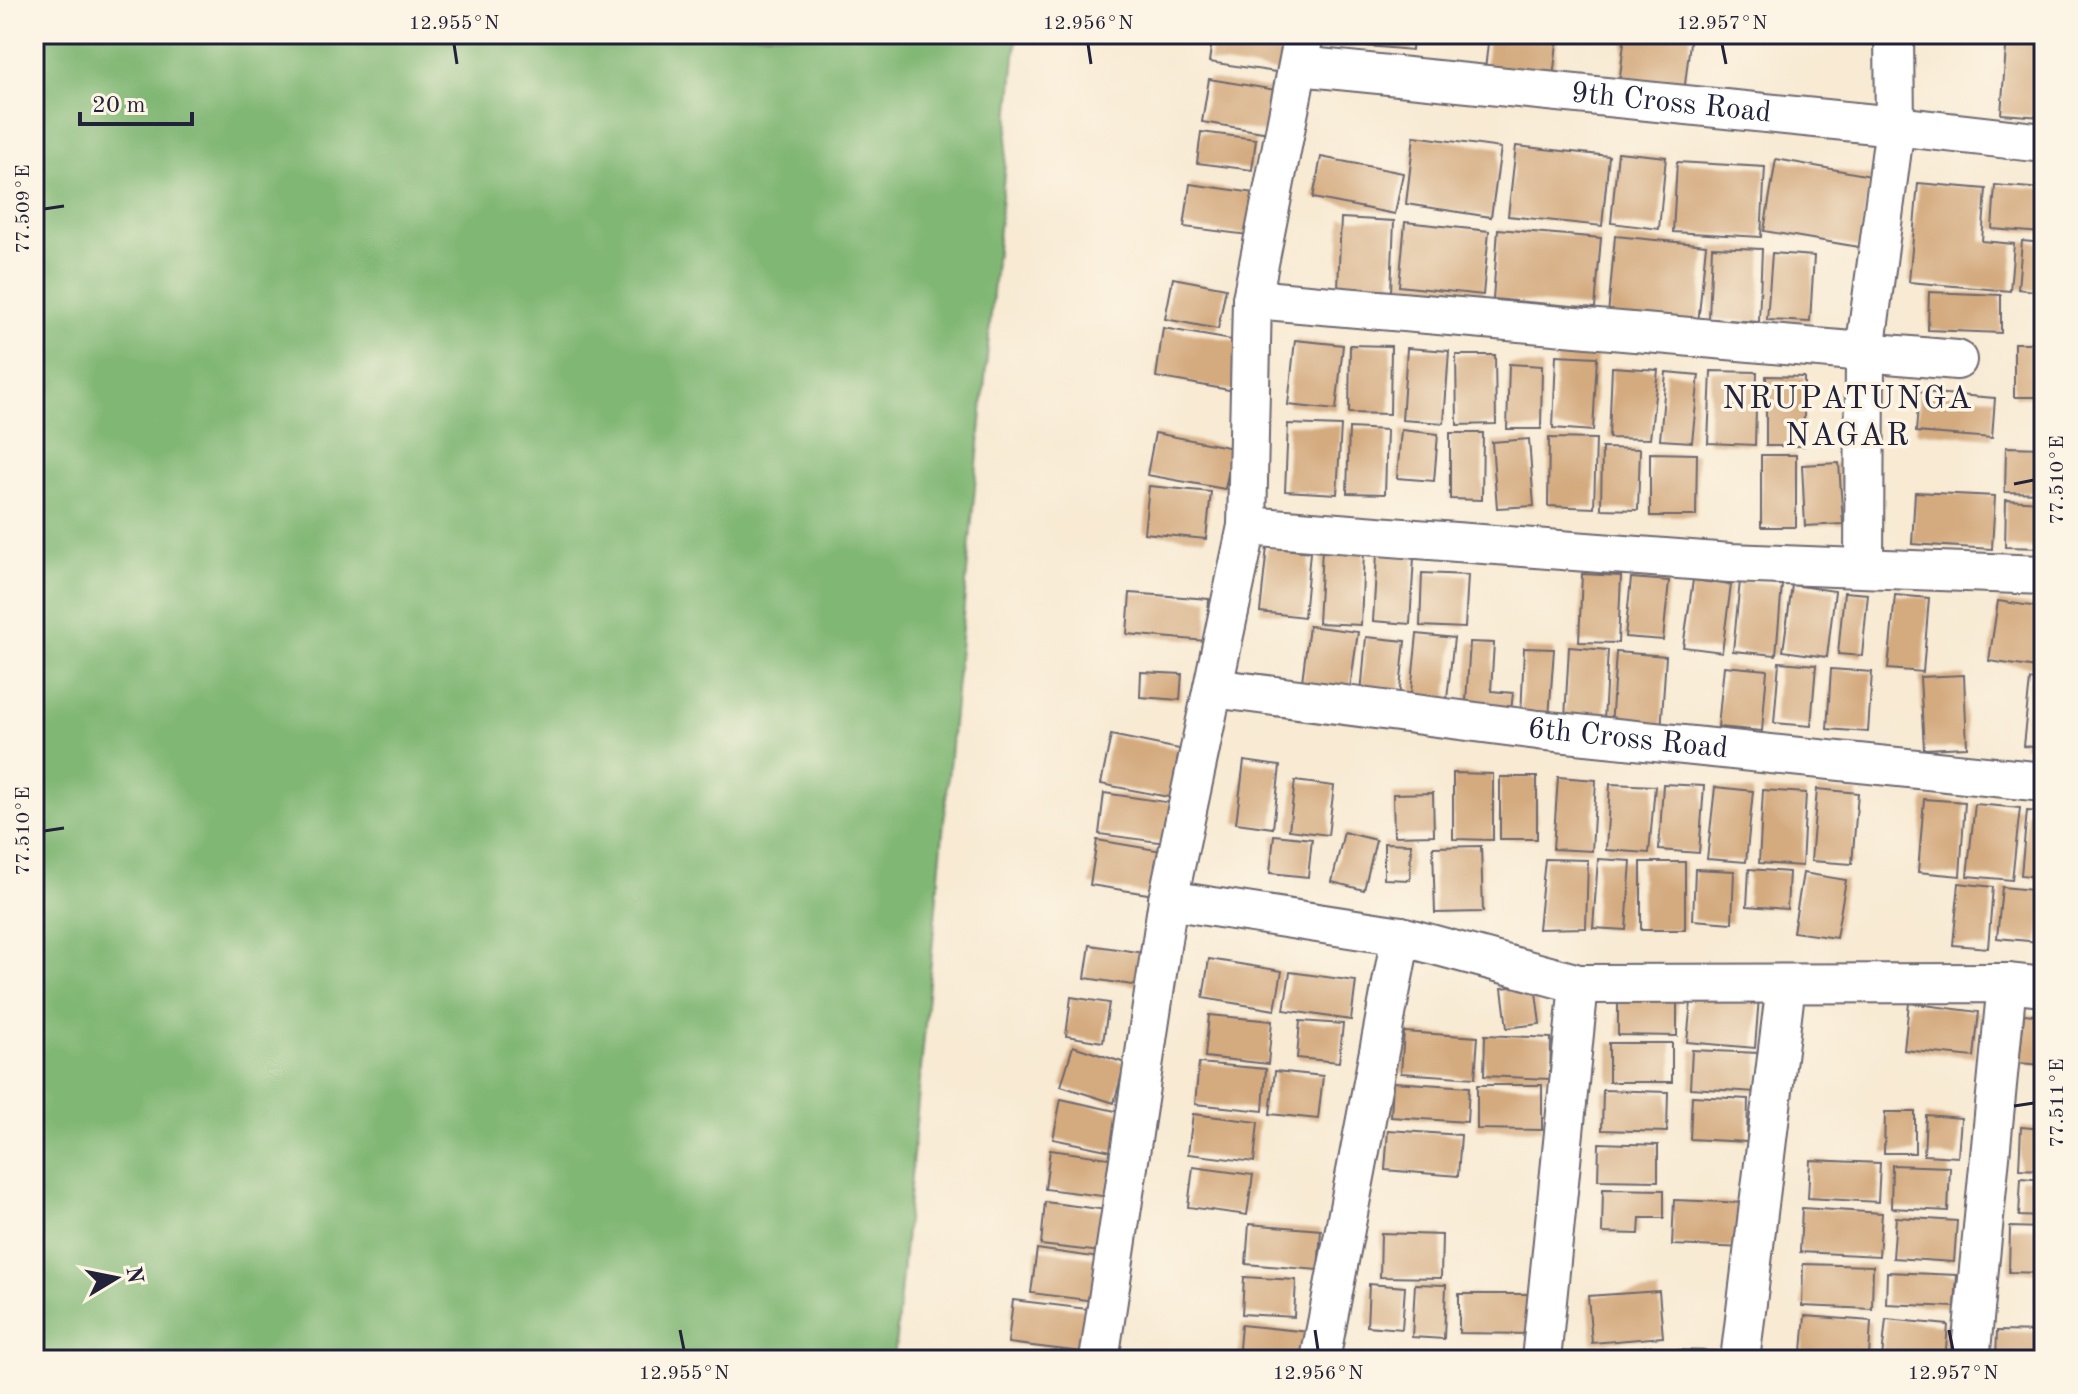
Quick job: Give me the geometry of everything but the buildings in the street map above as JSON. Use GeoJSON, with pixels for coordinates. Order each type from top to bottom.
{"type":"FeatureCollection","features":[{"type":"Feature","properties":{"kind":"street"},"geometry":{"type":"LineString","coordinates":[[1864,568],[1865,352],[1895,126],[1894,34]]}},
{"type":"Feature","properties":{"kind":"street"},"geometry":{"type":"LineString","coordinates":[[1099,1360],[1168,900],[1247,526],[1252,299],[1301,50]]}},
{"type":"Feature","properties":{"kind":"street","name":"9th Cross Road"},"geometry":{"type":"LineString","coordinates":[[1301,50],[2044,143]]}},
{"type":"Feature","properties":{"kind":"street"},"geometry":{"type":"LineString","coordinates":[[1252,299],[1957,360]]}},
{"type":"Feature","properties":{"kind":"street"},"geometry":{"type":"LineString","coordinates":[[1247,526],[1730,563],[2044,575]]}},
{"type":"Feature","properties":{"kind":"street","name":"6th Cross Road"},"geometry":{"type":"LineString","coordinates":[[1213,688],[1538,730],[2044,782]]}},
{"type":"Feature","properties":{"kind":"street"},"geometry":{"type":"LineString","coordinates":[[1168,900],[1401,936],[1579,984],[2007,983],[2044,987]]}},
{"type":"Feature","properties":{"kind":"street"},"geometry":{"type":"LineString","coordinates":[[1320,1360],[1401,936]]}},
{"type":"Feature","properties":{"kind":"street"},"geometry":{"type":"LineString","coordinates":[[1970,1360],[2007,983]]}},
{"type":"Feature","properties":{"kind":"street"},"geometry":{"type":"LineString","coordinates":[[1541,1360],[1579,984]]}},
{"type":"Feature","properties":{"kind":"street"},"geometry":{"type":"LineString","coordinates":[[1740,1360],[1786,984]]}},
{"type":"Feature","properties":{"kind":"green space"},"geometry":{"type":"Polygon","coordinates":[[[34,34],[1017,34],[894,1360],[34,1360],[34,34]]]}},
{"type":"Feature","properties":{"kind":"district","name":"NRUPATUNGA NAGAR"},"geometry":{"type":"Point","coordinates":[1848,418]}}]}
